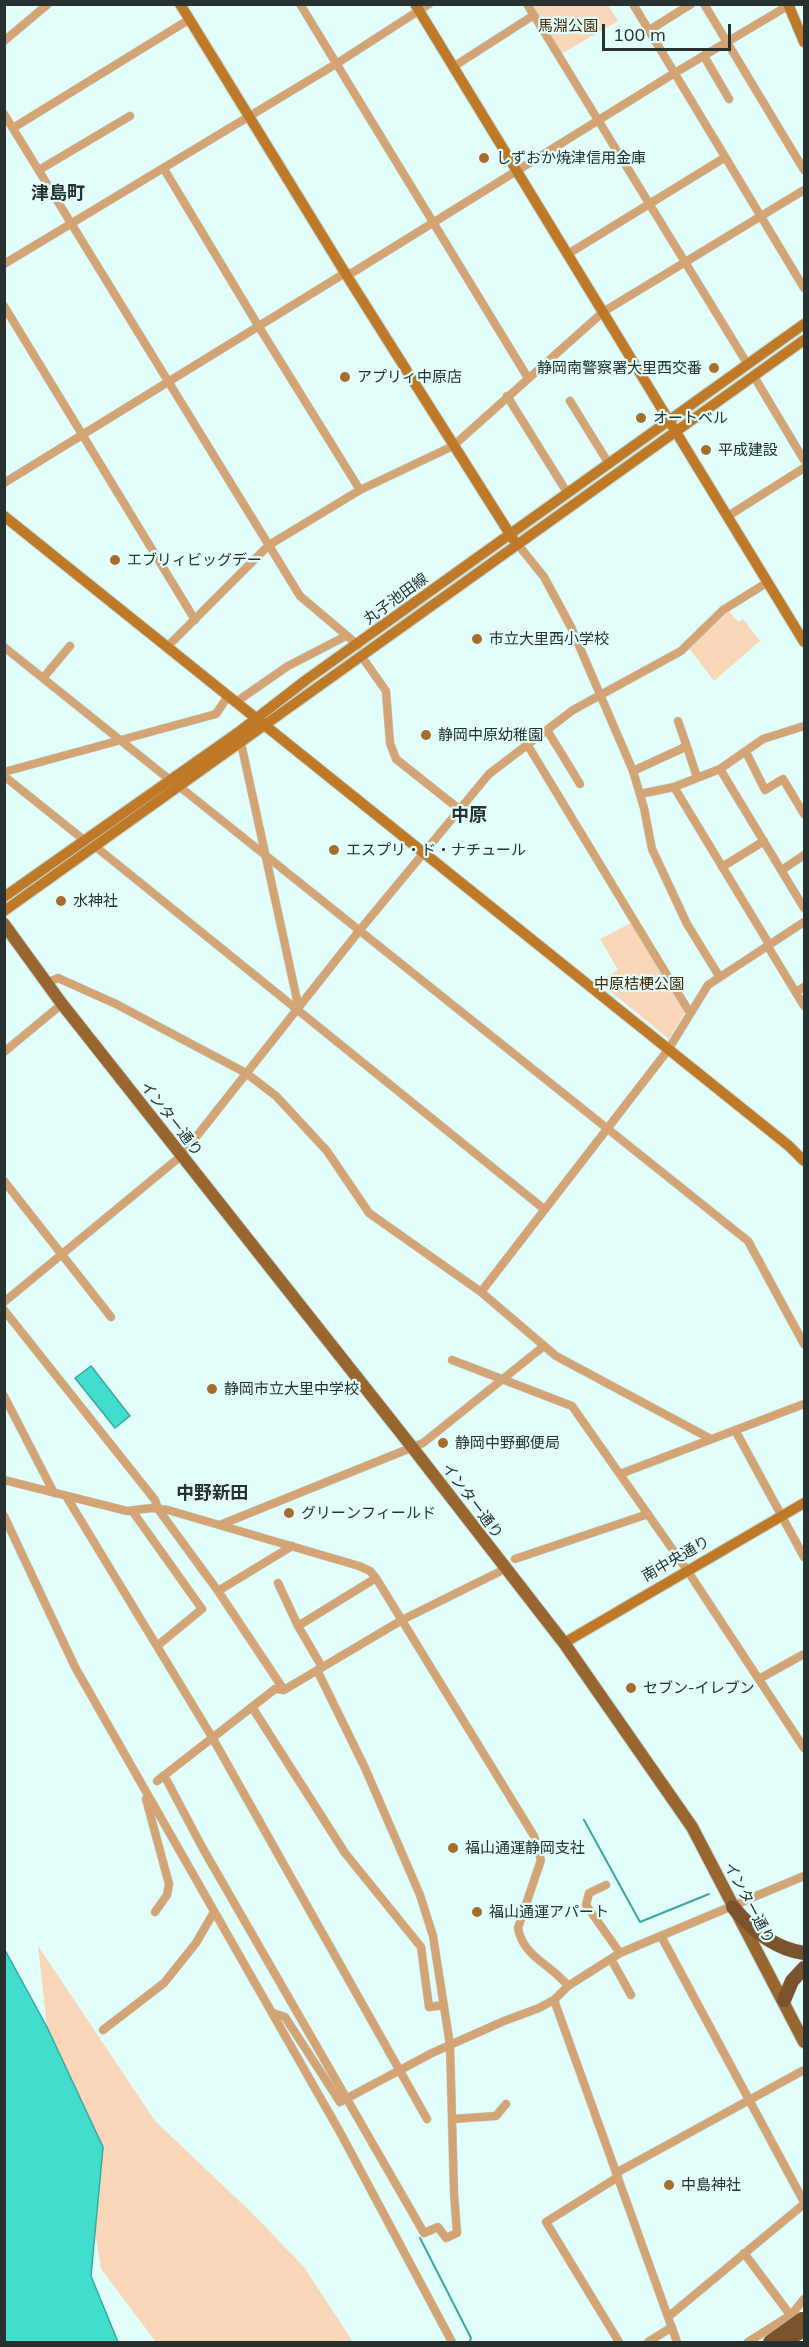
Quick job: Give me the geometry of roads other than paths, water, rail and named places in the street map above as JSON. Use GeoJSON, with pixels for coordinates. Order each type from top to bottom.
{"type":"FeatureCollection","features":[{"type":"Feature","properties":{"kind":"highway"},"geometry":{"type":"LineString","coordinates":[[734,1906],[747,1924],[770,1941],[804,1953]]}},
{"type":"Feature","properties":{"kind":"highway"},"geometry":{"type":"LineString","coordinates":[[784,2000],[792,1980],[804,1968]]}},
{"type":"Feature","properties":{"kind":"highway"},"geometry":{"type":"LineString","coordinates":[[770,2343],[801,2320]]}},
{"type":"Feature","properties":{"kind":"highway"},"geometry":{"type":"LineString","coordinates":[[783,2343],[801,2320]]}},
{"type":"Feature","properties":{"kind":"main road","name":"インター通り"},"geometry":{"type":"LineString","coordinates":[[4,924],[62,1004],[564,1643],[692,1827],[804,2042]]}},
{"type":"Feature","properties":{"kind":"street"},"geometry":{"type":"LineString","coordinates":[[4,41],[48,4]]}},
{"type":"Feature","properties":{"kind":"street"},"geometry":{"type":"LineString","coordinates":[[180,4],[453,446],[514,540],[544,577],[571,627],[633,771],[652,849],[687,924],[719,976]]}},
{"type":"Feature","properties":{"kind":"street"},"geometry":{"type":"LineString","coordinates":[[300,4],[528,378]]}},
{"type":"Feature","properties":{"kind":"street"},"geometry":{"type":"LineString","coordinates":[[527,4],[804,460]]}},
{"type":"Feature","properties":{"kind":"street"},"geometry":{"type":"LineString","coordinates":[[633,4],[673,74],[804,288]]}},
{"type":"Feature","properties":{"kind":"street"},"geometry":{"type":"LineString","coordinates":[[648,30],[691,4]]}},
{"type":"Feature","properties":{"kind":"street"},"geometry":{"type":"LineString","coordinates":[[704,4],[804,170]]}},
{"type":"Feature","properties":{"kind":"street"},"geometry":{"type":"LineString","coordinates":[[4,483],[789,5],[804,42]]}},
{"type":"Feature","properties":{"kind":"street"},"geometry":{"type":"LineString","coordinates":[[4,264],[336,64],[421,7],[453,67],[804,642]]}},
{"type":"Feature","properties":{"kind":"street"},"geometry":{"type":"LineString","coordinates":[[453,67],[534,15]]}},
{"type":"Feature","properties":{"kind":"street"},"geometry":{"type":"LineString","coordinates":[[13,128],[190,20]]}},
{"type":"Feature","properties":{"kind":"street"},"geometry":{"type":"LineString","coordinates":[[704,56],[729,99]]}},
{"type":"Feature","properties":{"kind":"street"},"geometry":{"type":"LineString","coordinates":[[4,114],[300,596],[357,645]]}},
{"type":"Feature","properties":{"kind":"street"},"geometry":{"type":"LineString","coordinates":[[39,171],[130,116]]}},
{"type":"Feature","properties":{"kind":"street"},"geometry":{"type":"LineString","coordinates":[[568,254],[650,206],[724,158]]}},
{"type":"Feature","properties":{"kind":"street"},"geometry":{"type":"LineString","coordinates":[[164,169],[360,490]]}},
{"type":"Feature","properties":{"kind":"street"},"geometry":{"type":"LineString","coordinates":[[167,647],[269,544],[360,490],[453,446],[603,312],[804,190]]}},
{"type":"Feature","properties":{"kind":"street"},"geometry":{"type":"LineString","coordinates":[[4,306],[195,620]]}},
{"type":"Feature","properties":{"kind":"street","name":"丸子池田線"},"geometry":{"type":"LineString","coordinates":[[751,370],[804,324]]}},
{"type":"Feature","properties":{"kind":"street","name":"丸子池田線"},"geometry":{"type":"LineString","coordinates":[[4,911],[362,657],[514,540],[673,425],[751,370],[804,340]]}},
{"type":"Feature","properties":{"kind":"street"},"geometry":{"type":"LineString","coordinates":[[507,396],[568,494]]}},
{"type":"Feature","properties":{"kind":"street"},"geometry":{"type":"LineString","coordinates":[[570,401],[609,464]]}},
{"type":"Feature","properties":{"kind":"street","name":"丸子池田線"},"geometry":{"type":"LineString","coordinates":[[4,897],[256,719],[306,680],[514,540],[568,494],[609,464],[673,425]]}},
{"type":"Feature","properties":{"kind":"street"},"geometry":{"type":"LineString","coordinates":[[728,516],[804,468]]}},
{"type":"Feature","properties":{"kind":"street"},"geometry":{"type":"LineString","coordinates":[[4,516],[789,1146],[804,1161]]}},
{"type":"Feature","properties":{"kind":"street"},"geometry":{"type":"LineString","coordinates":[[4,1302],[181,1156],[359,931],[489,774],[573,710],[681,651],[723,610],[768,582]]}},
{"type":"Feature","properties":{"kind":"street"},"geometry":{"type":"LineString","coordinates":[[4,772],[216,714],[232,699],[314,651],[346,636]]}},
{"type":"Feature","properties":{"kind":"street"},"geometry":{"type":"LineString","coordinates":[[43,678],[70,646]]}},
{"type":"Feature","properties":{"kind":"street"},"geometry":{"type":"LineString","coordinates":[[4,647],[170,780]]}},
{"type":"Feature","properties":{"kind":"street"},"geometry":{"type":"LineString","coordinates":[[362,657],[386,691],[388,732],[396,759],[459,809]]}},
{"type":"Feature","properties":{"kind":"street"},"geometry":{"type":"LineString","coordinates":[[678,721],[697,777]]}},
{"type":"Feature","properties":{"kind":"street"},"geometry":{"type":"LineString","coordinates":[[640,794],[674,787],[720,769],[763,739],[804,726]]}},
{"type":"Feature","properties":{"kind":"street"},"geometry":{"type":"LineString","coordinates":[[547,730],[580,784]]}},
{"type":"Feature","properties":{"kind":"street"},"geometry":{"type":"LineString","coordinates":[[241,743],[299,1009]]}},
{"type":"Feature","properties":{"kind":"street"},"geometry":{"type":"LineString","coordinates":[[527,744],[690,1013]]}},
{"type":"Feature","properties":{"kind":"street"},"geometry":{"type":"LineString","coordinates":[[633,771],[686,744]]}},
{"type":"Feature","properties":{"kind":"street"},"geometry":{"type":"LineString","coordinates":[[746,752],[765,790],[783,779],[804,814]]}},
{"type":"Feature","properties":{"kind":"street"},"geometry":{"type":"LineString","coordinates":[[720,769],[804,908]]}},
{"type":"Feature","properties":{"kind":"street"},"geometry":{"type":"LineString","coordinates":[[4,776],[84,840]]}},
{"type":"Feature","properties":{"kind":"street"},"geometry":{"type":"LineString","coordinates":[[674,787],[804,1006]]}},
{"type":"Feature","properties":{"kind":"street"},"geometry":{"type":"LineString","coordinates":[[180,788],[748,1241],[804,1344]]}},
{"type":"Feature","properties":{"kind":"street"},"geometry":{"type":"LineString","coordinates":[[722,867],[764,841]]}},
{"type":"Feature","properties":{"kind":"street"},"geometry":{"type":"LineString","coordinates":[[96,847],[544,1209]]}},
{"type":"Feature","properties":{"kind":"street"},"geometry":{"type":"LineString","coordinates":[[782,870],[804,855]]}},
{"type":"Feature","properties":{"kind":"street"},"geometry":{"type":"LineString","coordinates":[[481,1292],[668,1050],[708,985],[804,922]]}},
{"type":"Feature","properties":{"kind":"street"},"geometry":{"type":"LineString","coordinates":[[47,983],[58,978],[116,1004],[246,1073],[276,1096],[327,1151],[369,1213],[481,1292],[556,1356],[711,1439]]}},
{"type":"Feature","properties":{"kind":"street"},"geometry":{"type":"LineString","coordinates":[[796,992],[804,987]]}},
{"type":"Feature","properties":{"kind":"street"},"geometry":{"type":"LineString","coordinates":[[4,1052],[62,1004]]}},
{"type":"Feature","properties":{"kind":"street"},"geometry":{"type":"LineString","coordinates":[[4,1181],[111,1317]]}},
{"type":"Feature","properties":{"kind":"street"},"geometry":{"type":"LineString","coordinates":[[4,1310],[154,1500],[284,1690]]}},
{"type":"Feature","properties":{"kind":"street"},"geometry":{"type":"LineString","coordinates":[[220,1525],[423,1443],[544,1346]]}},
{"type":"Feature","properties":{"kind":"street"},"geometry":{"type":"LineString","coordinates":[[452,1360],[572,1406],[687,1570],[804,1748]]}},
{"type":"Feature","properties":{"kind":"street"},"geometry":{"type":"LineString","coordinates":[[4,1396],[54,1493]]}},
{"type":"Feature","properties":{"kind":"street"},"geometry":{"type":"LineString","coordinates":[[620,1474],[804,1404]]}},
{"type":"Feature","properties":{"kind":"street"},"geometry":{"type":"LineString","coordinates":[[735,1430],[804,1557]]}},
{"type":"Feature","properties":{"kind":"street"},"geometry":{"type":"LineString","coordinates":[[4,1480],[133,1512],[152,1508],[168,1510],[370,1571],[534,1836],[541,1860],[518,1928],[519,1935],[530,1954],[555,1971],[568,1986]]}},
{"type":"Feature","properties":{"kind":"street"},"geometry":{"type":"LineString","coordinates":[[66,1496],[212,1737],[427,2119]]}},
{"type":"Feature","properties":{"kind":"street","name":"南中央通り"},"geometry":{"type":"LineString","coordinates":[[564,1643],[804,1503]]}},
{"type":"Feature","properties":{"kind":"street"},"geometry":{"type":"LineString","coordinates":[[133,1512],[202,1609],[157,1646]]}},
{"type":"Feature","properties":{"kind":"street"},"geometry":{"type":"LineString","coordinates":[[515,1559],[648,1514]]}},
{"type":"Feature","properties":{"kind":"street"},"geometry":{"type":"LineString","coordinates":[[4,1516],[75,1667],[273,2013],[399,2241],[452,2343]]}},
{"type":"Feature","properties":{"kind":"street"},"geometry":{"type":"LineString","coordinates":[[218,1591],[292,1546]]}},
{"type":"Feature","properties":{"kind":"street"},"geometry":{"type":"LineString","coordinates":[[157,1781],[275,1689],[284,1690],[402,1620],[505,1569]]}},
{"type":"Feature","properties":{"kind":"street"},"geometry":{"type":"LineString","coordinates":[[298,1626],[376,1578]]}},
{"type":"Feature","properties":{"kind":"street"},"geometry":{"type":"LineString","coordinates":[[164,1775],[202,1846],[424,2233],[437,2223],[446,2238],[457,2233],[450,2045],[433,1936],[420,1895],[404,1863],[365,1767],[278,1583]]}},
{"type":"Feature","properties":{"kind":"street"},"geometry":{"type":"LineString","coordinates":[[759,1679],[804,1654]]}},
{"type":"Feature","properties":{"kind":"street"},"geometry":{"type":"LineString","coordinates":[[252,1707],[345,1853],[420,1947],[429,2007],[444,2005]]}},
{"type":"Feature","properties":{"kind":"street"},"geometry":{"type":"LineString","coordinates":[[146,1791],[169,1884],[167,1895],[155,1912]]}},
{"type":"Feature","properties":{"kind":"street"},"geometry":{"type":"LineString","coordinates":[[273,2013],[285,2017],[340,2102],[450,2045],[539,2008],[554,2000],[568,1986],[620,1953],[804,1876]]}},
{"type":"Feature","properties":{"kind":"street"},"geometry":{"type":"LineString","coordinates":[[606,1886],[589,1893],[586,1905],[620,1953]]}},
{"type":"Feature","properties":{"kind":"street"},"geometry":{"type":"LineString","coordinates":[[103,2030],[164,1983],[214,1912]]}},
{"type":"Feature","properties":{"kind":"street"},"geometry":{"type":"LineString","coordinates":[[202,1932],[222,1926]]}},
{"type":"Feature","properties":{"kind":"street"},"geometry":{"type":"LineString","coordinates":[[661,1936],[804,2203],[668,2317]]}},
{"type":"Feature","properties":{"kind":"street"},"geometry":{"type":"LineString","coordinates":[[611,1959],[631,1995]]}},
{"type":"Feature","properties":{"kind":"street"},"geometry":{"type":"LineString","coordinates":[[554,2000],[677,2343]]}},
{"type":"Feature","properties":{"kind":"street"},"geometry":{"type":"LineString","coordinates":[[619,2343],[546,2222],[617,2175],[804,2070]]}},
{"type":"Feature","properties":{"kind":"street"},"geometry":{"type":"LineString","coordinates":[[453,2119],[496,2116],[506,2104]]}},
{"type":"Feature","properties":{"kind":"street"},"geometry":{"type":"LineString","coordinates":[[744,2253],[801,2320]]}},
{"type":"Feature","properties":{"kind":"street"},"geometry":{"type":"LineString","coordinates":[[804,2299],[801,2320],[804,2336]]}},
{"type":"Feature","properties":{"kind":"street"},"geometry":{"type":"LineString","coordinates":[[748,2343],[801,2320]]}},
{"type":"Feature","properties":{"kind":"street"},"geometry":{"type":"LineString","coordinates":[[648,2343],[672,2328]]}},
{"type":"Feature","properties":{"kind":"water"},"geometry":{"type":"Polygon","coordinates":[[[91,1366],[130,1416],[115,1428],[75,1378],[91,1366]]]}},
{"type":"Feature","properties":{"kind":"water"},"geometry":{"type":"Polygon","coordinates":[[[5,1950],[47,2027],[103,2147],[91,2276],[118,2342],[5,2342],[5,1950]]]}},
{"type":"Feature","properties":{"kind":"waterway"},"geometry":{"type":"LineString","coordinates":[[584,1820],[640,1922],[709,1894]]}},
{"type":"Feature","properties":{"kind":"waterway"},"geometry":{"type":"LineString","coordinates":[[420,2238],[471,2338],[470,2341]]}},
{"type":"Feature","properties":{"kind":"place","name":"しずおか焼津信用金庫"},"geometry":{"type":"Point","coordinates":[484,158]}},
{"type":"Feature","properties":{"kind":"place","name":"静岡南警察署大里西交番"},"geometry":{"type":"Point","coordinates":[714,368]}},
{"type":"Feature","properties":{"kind":"place","name":"アプリィ中原店"},"geometry":{"type":"Point","coordinates":[345,377]}},
{"type":"Feature","properties":{"kind":"place","name":"オートベル"},"geometry":{"type":"Point","coordinates":[641,418]}},
{"type":"Feature","properties":{"kind":"place","name":"平成建設"},"geometry":{"type":"Point","coordinates":[706,450]}},
{"type":"Feature","properties":{"kind":"place","name":"エブリィビッグデー"},"geometry":{"type":"Point","coordinates":[115,560]}},
{"type":"Feature","properties":{"kind":"place","name":"市立大里西小学校"},"geometry":{"type":"Point","coordinates":[477,639]}},
{"type":"Feature","properties":{"kind":"place","name":"静岡中原幼稚園"},"geometry":{"type":"Point","coordinates":[426,735]}},
{"type":"Feature","properties":{"kind":"place","name":"エスプリ・ド・ナチュール"},"geometry":{"type":"Point","coordinates":[334,850]}},
{"type":"Feature","properties":{"kind":"place","name":"水神社"},"geometry":{"type":"Point","coordinates":[61,901]}},
{"type":"Feature","properties":{"kind":"place","name":"静岡市立大里中学校"},"geometry":{"type":"Point","coordinates":[212,1389]}},
{"type":"Feature","properties":{"kind":"place","name":"静岡中野郵便局"},"geometry":{"type":"Point","coordinates":[443,1443]}},
{"type":"Feature","properties":{"kind":"place","name":"グリーンフィールド"},"geometry":{"type":"Point","coordinates":[289,1513]}},
{"type":"Feature","properties":{"kind":"place","name":"セブン-イレブン"},"geometry":{"type":"Point","coordinates":[631,1688]}},
{"type":"Feature","properties":{"kind":"place","name":"福山通運静岡支社"},"geometry":{"type":"Point","coordinates":[453,1848]}},
{"type":"Feature","properties":{"kind":"place","name":"福山通運アパート"},"geometry":{"type":"Point","coordinates":[477,1912]}},
{"type":"Feature","properties":{"kind":"place","name":"中島神社"},"geometry":{"type":"Point","coordinates":[669,2185]}},
{"type":"Feature","properties":{"kind":"district","name":"津島町"},"geometry":{"type":"Point","coordinates":[58,194]}},
{"type":"Feature","properties":{"kind":"district","name":"中原"},"geometry":{"type":"Point","coordinates":[469,816]}},
{"type":"Feature","properties":{"kind":"district","name":"中野新田"},"geometry":{"type":"Point","coordinates":[212,1494]}},
{"type":"Feature","properties":{"kind":"park label","name":"馬淵公園"},"geometry":{"type":"Point","coordinates":[568,26]}},
{"type":"Feature","properties":{"kind":"park label","name":"中原桔梗公園"},"geometry":{"type":"Point","coordinates":[639,984]}}]}
